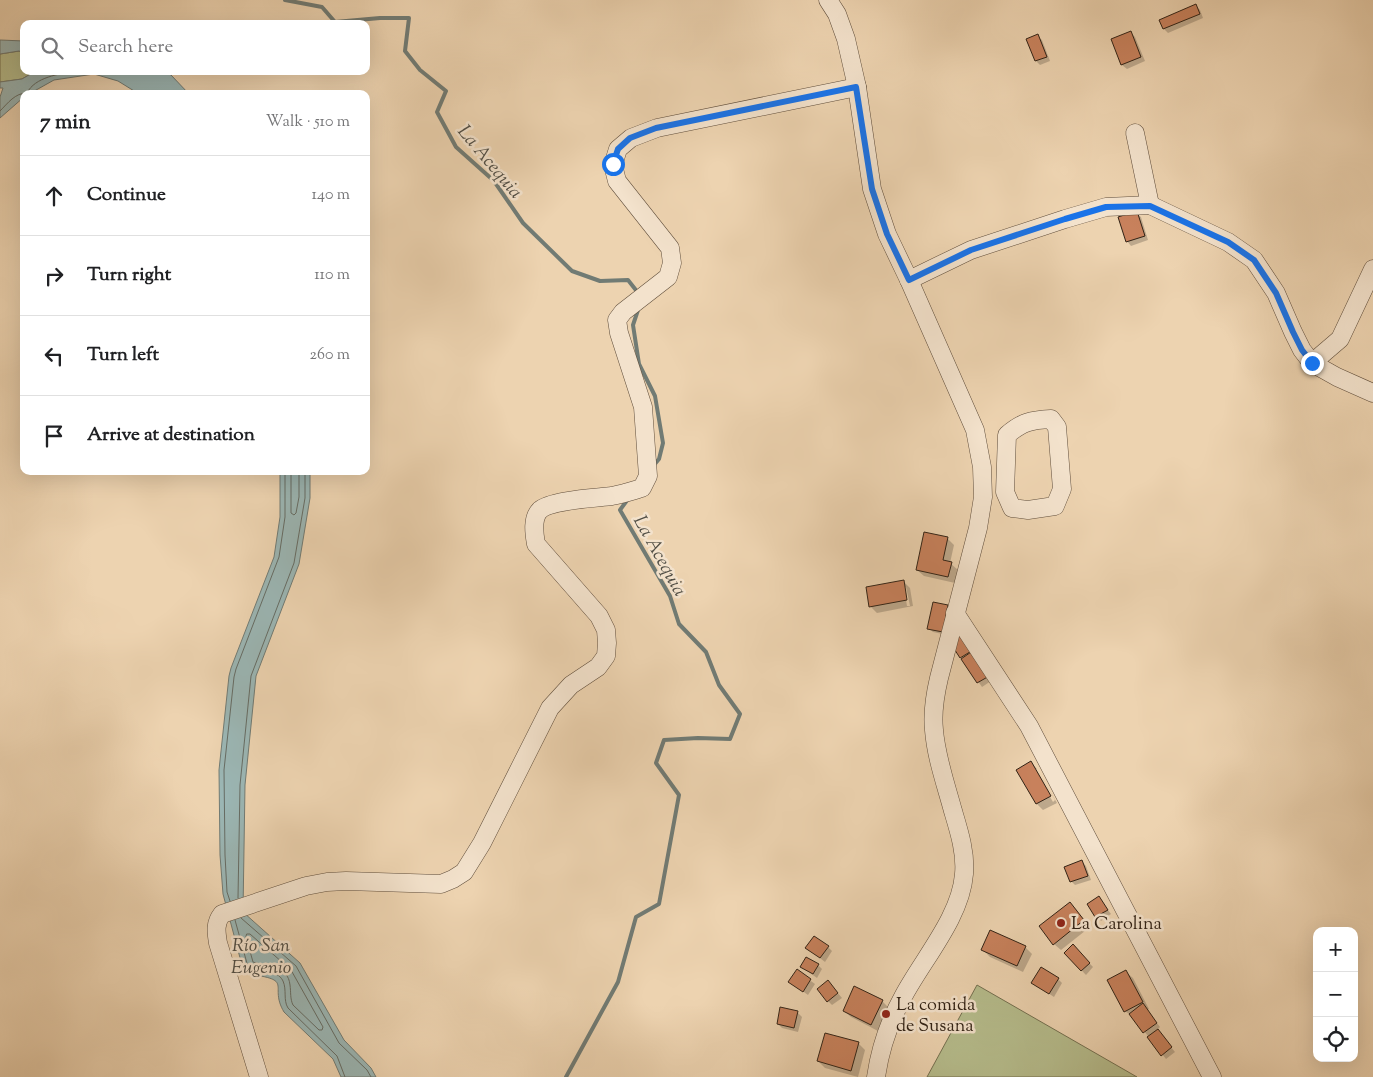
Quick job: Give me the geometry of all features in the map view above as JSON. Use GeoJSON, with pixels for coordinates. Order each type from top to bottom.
{"type":"FeatureCollection","features":[{"type":"Feature","properties":{"kind":"street"},"geometry":{"type":"LineString","coordinates":[[828,0],[846,39],[856,87],[872,189],[887,234],[975,430],[983,497],[978,528],[934,702],[934,730],[938,754],[964,853],[964,874],[961,894],[947,923],[903,996],[888,1030],[878,1063],[876,1077]]}},
{"type":"Feature","properties":{"kind":"street"},"geometry":{"type":"LineString","coordinates":[[259,1077],[218,943],[216,930],[218,919],[222,914],[306,886],[327,882],[441,884],[464,872],[482,843],[550,708],[571,685],[598,667],[606,656],[606,630],[599,616],[536,544],[534,531],[539,510],[551,504],[628,492],[642,488],[648,476],[643,407],[618,333],[617,320],[624,312],[668,277],[672,263],[670,248],[617,181],[613,164],[618,149],[630,138],[656,128],[856,87]]}},
{"type":"Feature","properties":{"kind":"street"},"geometry":{"type":"LineString","coordinates":[[1135,133],[1150,206]]}},
{"type":"Feature","properties":{"kind":"street"},"geometry":{"type":"LineString","coordinates":[[909,280],[971,250],[1065,219],[1106,207],[1150,206],[1228,242],[1254,260],[1276,293],[1302,350],[1312,363],[1337,378],[1373,393]]}},
{"type":"Feature","properties":{"kind":"street"},"geometry":{"type":"LineString","coordinates":[[1312,363],[1340,339],[1373,269]]}},
{"type":"Feature","properties":{"kind":"street"},"geometry":{"type":"LineString","coordinates":[[1051,419],[1057,427],[1062,489],[1055,506],[1028,510],[1012,508],[1005,492],[1006,475],[1007,435],[1015,427],[1032,420],[1051,419]]}},
{"type":"Feature","properties":{"kind":"street"},"geometry":{"type":"LineString","coordinates":[[982,476],[1006,475]]}},
{"type":"Feature","properties":{"kind":"street"},"geometry":{"type":"LineString","coordinates":[[955,613],[1029,726],[1212,1077]]}},
{"type":"Feature","properties":{"kind":"green space"},"geometry":{"type":"Polygon","coordinates":[[[20,51],[20,75],[29,75],[22,79],[0,82],[0,54],[20,51]]]}},
{"type":"Feature","properties":{"kind":"green space"},"geometry":{"type":"Polygon","coordinates":[[[977,985],[1137,1077],[927,1077],[977,985]]]}},
{"type":"Feature","properties":{"kind":"water"},"geometry":{"type":"Polygon","coordinates":[[[0,40],[20,41],[20,51],[0,54],[0,40]]]}},
{"type":"Feature","properties":{"kind":"water"},"geometry":{"type":"Polygon","coordinates":[[[29,75],[87,75],[54,80],[36,90],[20,90],[20,100],[0,118],[0,97],[3,88],[0,88],[0,82],[22,79],[29,75]]]}},
{"type":"Feature","properties":{"kind":"water"},"geometry":{"type":"Polygon","coordinates":[[[97,75],[171,75],[185,90],[133,90],[118,81],[97,75]]]}},
{"type":"Feature","properties":{"kind":"water","name":"Río San Eugenio"},"geometry":{"type":"Polygon","coordinates":[[[280,475],[310,475],[310,498],[299,564],[256,676],[245,785],[243,912],[300,963],[344,1040],[371,1068],[376,1077],[341,1077],[333,1059],[284,1012],[278,996],[278,985],[276,982],[262,976],[247,974],[243,969],[223,894],[220,855],[219,770],[229,676],[274,557],[280,517],[280,475]]]}},
{"type":"Feature","properties":{"kind":"building"},"geometry":{"type":"Polygon","coordinates":[[[1196,4],[1200,14],[1163,29],[1159,20],[1196,4]]]}},
{"type":"Feature","properties":{"kind":"building"},"geometry":{"type":"Polygon","coordinates":[[[1131,31],[1141,57],[1121,65],[1111,39],[1131,31]]]}},
{"type":"Feature","properties":{"kind":"building"},"geometry":{"type":"Polygon","coordinates":[[[1038,34],[1047,57],[1035,61],[1026,39],[1038,34]]]}},
{"type":"Feature","properties":{"kind":"building"},"geometry":{"type":"Polygon","coordinates":[[[1137,211],[1145,236],[1126,242],[1118,217],[1137,211]]]}},
{"type":"Feature","properties":{"kind":"building"},"geometry":{"type":"Polygon","coordinates":[[[924,532],[948,537],[943,560],[952,562],[948,577],[916,570],[924,532]]]}},
{"type":"Feature","properties":{"kind":"building"},"geometry":{"type":"Polygon","coordinates":[[[904,580],[907,600],[869,607],[866,587],[904,580]]]}},
{"type":"Feature","properties":{"kind":"building"},"geometry":{"type":"Polygon","coordinates":[[[933,602],[948,605],[943,632],[927,629],[933,602]]]}},
{"type":"Feature","properties":{"kind":"building"},"geometry":{"type":"Polygon","coordinates":[[[962,634],[973,650],[960,658],[953,647],[956,637],[962,634]]]}},
{"type":"Feature","properties":{"kind":"building"},"geometry":{"type":"Polygon","coordinates":[[[974,650],[991,675],[977,683],[961,659],[974,650]]]}},
{"type":"Feature","properties":{"kind":"building"},"geometry":{"type":"Polygon","coordinates":[[[1031,761],[1051,796],[1036,804],[1016,770],[1031,761]]]}},
{"type":"Feature","properties":{"kind":"building"},"geometry":{"type":"Polygon","coordinates":[[[1082,860],[1088,876],[1070,882],[1064,867],[1082,860]]]}},
{"type":"Feature","properties":{"kind":"building"},"geometry":{"type":"Polygon","coordinates":[[[1099,896],[1108,910],[1095,917],[1087,904],[1099,896]]]}},
{"type":"Feature","properties":{"kind":"building"},"geometry":{"type":"Polygon","coordinates":[[[1070,902],[1084,920],[1053,945],[1039,926],[1070,902]]]}},
{"type":"Feature","properties":{"kind":"building"},"geometry":{"type":"Polygon","coordinates":[[[990,930],[1026,946],[1017,966],[981,950],[990,930]]]}},
{"type":"Feature","properties":{"kind":"building"},"geometry":{"type":"Polygon","coordinates":[[[814,936],[829,946],[820,958],[805,948],[814,936]]]}},
{"type":"Feature","properties":{"kind":"building"},"geometry":{"type":"Polygon","coordinates":[[[1073,944],[1090,963],[1081,971],[1064,953],[1073,944]]]}},
{"type":"Feature","properties":{"kind":"building"},"geometry":{"type":"Polygon","coordinates":[[[806,957],[819,964],[813,974],[800,967],[806,957]]]}},
{"type":"Feature","properties":{"kind":"building"},"geometry":{"type":"Polygon","coordinates":[[[1041,967],[1059,978],[1049,994],[1031,983],[1041,967]]]}},
{"type":"Feature","properties":{"kind":"building"},"geometry":{"type":"Polygon","coordinates":[[[797,969],[811,979],[803,992],[788,982],[797,969]]]}},
{"type":"Feature","properties":{"kind":"building"},"geometry":{"type":"Polygon","coordinates":[[[1126,970],[1143,1002],[1124,1012],[1107,980],[1126,970]]]}},
{"type":"Feature","properties":{"kind":"building"},"geometry":{"type":"Polygon","coordinates":[[[828,980],[838,993],[827,1002],[817,989],[828,980]]]}},
{"type":"Feature","properties":{"kind":"building"},"geometry":{"type":"Polygon","coordinates":[[[854,986],[883,1000],[871,1025],[843,1011],[854,986]]]}},
{"type":"Feature","properties":{"kind":"building"},"geometry":{"type":"Polygon","coordinates":[[[1143,1003],[1157,1023],[1143,1033],[1129,1014],[1143,1003]]]}},
{"type":"Feature","properties":{"kind":"building"},"geometry":{"type":"Polygon","coordinates":[[[780,1007],[798,1011],[794,1028],[777,1024],[780,1007]]]}},
{"type":"Feature","properties":{"kind":"building"},"geometry":{"type":"Polygon","coordinates":[[[1158,1029],[1172,1047],[1161,1056],[1147,1037],[1158,1029]]]}},
{"type":"Feature","properties":{"kind":"building"},"geometry":{"type":"Polygon","coordinates":[[[825,1033],[859,1042],[851,1071],[817,1061],[825,1033]]]}},
{"type":"Feature","properties":{"kind":"waterway","name":"La Acequia"},"geometry":{"type":"LineString","coordinates":[[285,0],[322,7],[333,20]]}},
{"type":"Feature","properties":{"kind":"waterway","name":"La Acequia"},"geometry":{"type":"LineString","coordinates":[[358,20],[409,18],[405,51],[420,70],[446,91],[437,112],[456,147],[494,181],[523,223],[572,271],[600,281],[628,280],[639,294]]}},
{"type":"Feature","properties":{"kind":"waterway","name":"La Acequia"},"geometry":{"type":"LineString","coordinates":[[639,307],[633,325],[639,364],[655,396],[663,443],[659,459],[654,465]]}},
{"type":"Feature","properties":{"kind":"waterway","name":"La Acequia"},"geometry":{"type":"LineString","coordinates":[[566,1077],[618,982],[636,917],[659,904],[679,795],[656,763],[664,740],[730,739],[740,714],[719,685],[706,652],[679,624],[670,596],[620,510],[628,499]]}},
{"type":"Feature","properties":{"kind":"place","name":"La Carolina"},"geometry":{"type":"Point","coordinates":[1061,923]}},
{"type":"Feature","properties":{"kind":"place","name":"La comida de Susana"},"geometry":{"type":"Point","coordinates":[886,1014]}},
{"type":"Feature","properties":{"kind":"route"},"geometry":{"type":"LineString","coordinates":[[613,164],[618,149],[630,138],[656,128],[856,87],[872,189],[887,234],[909,280],[971,250],[1065,219],[1106,207],[1150,206],[1228,242],[1254,260],[1276,293],[1302,350],[1312,363]]}}]}
